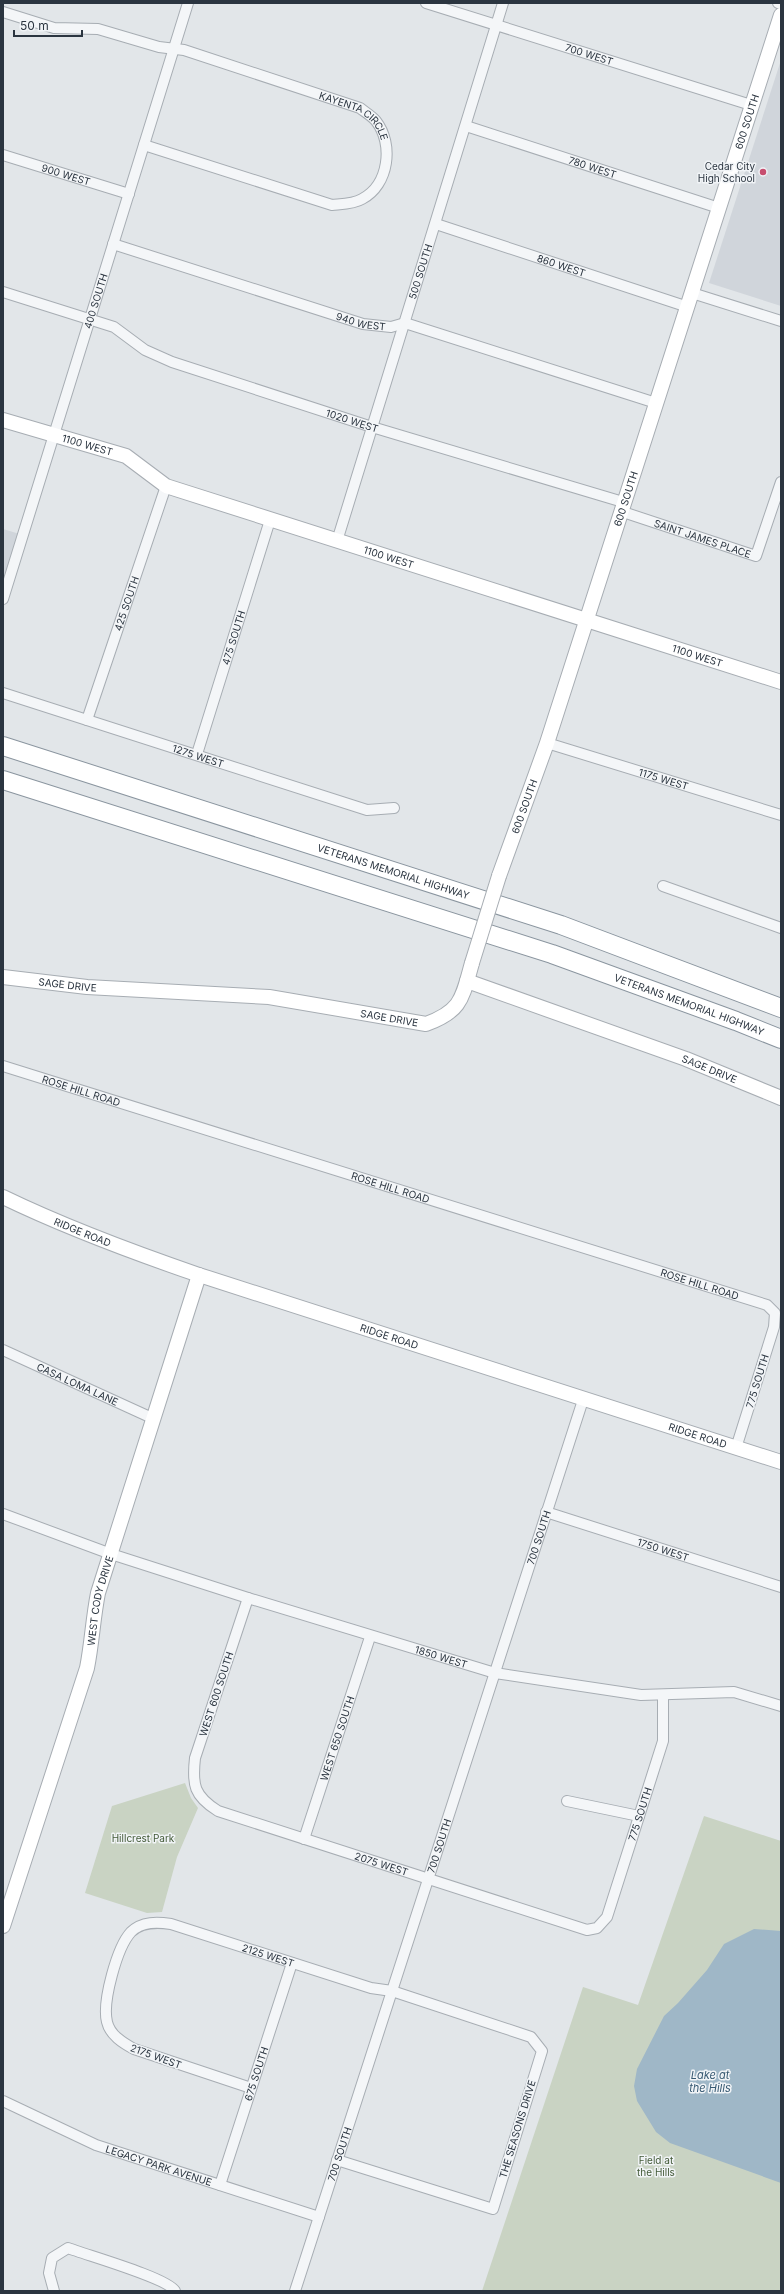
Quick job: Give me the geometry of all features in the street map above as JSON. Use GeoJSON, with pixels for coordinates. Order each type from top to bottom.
{"type":"FeatureCollection","features":[{"type":"Feature","properties":{"kind":"highway","name":"VETERANS MEMORIAL HIGHWAY"},"geometry":{"type":"LineString","coordinates":[[3,746],[561,924],[781,1008]]}},
{"type":"Feature","properties":{"kind":"highway","name":"VETERANS MEMORIAL HIGHWAY"},"geometry":{"type":"LineString","coordinates":[[3,780],[552,954],[736,1021],[781,1039]]}},
{"type":"Feature","properties":{"kind":"street","name":"400 SOUTH"},"geometry":{"type":"LineString","coordinates":[[3,599],[188,3]]}},
{"type":"Feature","properties":{"kind":"street","name":"700 WEST"},"geometry":{"type":"LineString","coordinates":[[426,3],[751,105]]}},
{"type":"Feature","properties":{"kind":"street","name":"500 SOUTH"},"geometry":{"type":"LineString","coordinates":[[337,541],[503,3]]}},
{"type":"Feature","properties":{"kind":"street","name":"KAYENTA CIRCLE"},"geometry":{"type":"LineString","coordinates":[[3,12],[54,28],[98,29],[159,47],[184,50],[360,108],[376,121],[385,138],[388,157],[383,175],[374,189],[362,199],[332,205],[144,145]]}},
{"type":"Feature","properties":{"kind":"street","name":"600 SOUTH"},"geometry":{"type":"LineString","coordinates":[[467,981],[499,876],[547,743],[584,620],[688,306],[781,14]]}},
{"type":"Feature","properties":{"kind":"street","name":"780 WEST"},"geometry":{"type":"LineString","coordinates":[[466,126],[719,208]]}},
{"type":"Feature","properties":{"kind":"street","name":"900 WEST"},"geometry":{"type":"LineString","coordinates":[[3,155],[128,194]]}},
{"type":"Feature","properties":{"kind":"street","name":"860 WEST"},"geometry":{"type":"LineString","coordinates":[[436,224],[688,306]]}},
{"type":"Feature","properties":{"kind":"street","name":"940 WEST"},"geometry":{"type":"LineString","coordinates":[[113,244],[363,324],[391,327],[405,323],[656,403]]}},
{"type":"Feature","properties":{"kind":"street","name":"1020 WEST"},"geometry":{"type":"LineString","coordinates":[[3,292],[114,327],[145,350],[172,362],[621,507]]}},
{"type":"Feature","properties":{"kind":"street"},"geometry":{"type":"LineString","coordinates":[[692,293],[781,322]]}},
{"type":"Feature","properties":{"kind":"street","name":"1100 WEST"},"geometry":{"type":"LineString","coordinates":[[3,420],[126,456],[166,486],[781,682]]}},
{"type":"Feature","properties":{"kind":"street","name":"SAINT JAMES PLACE"},"geometry":{"type":"LineString","coordinates":[[621,507],[756,556],[781,482]]}},
{"type":"Feature","properties":{"kind":"street","name":"425 SOUTH"},"geometry":{"type":"LineString","coordinates":[[87,720],[166,486]]}},
{"type":"Feature","properties":{"kind":"street","name":"475 SOUTH"},"geometry":{"type":"LineString","coordinates":[[197,754],[270,520]]}},
{"type":"Feature","properties":{"kind":"street","name":"1275 WEST"},"geometry":{"type":"LineString","coordinates":[[3,693],[197,754],[367,810],[394,808]]}},
{"type":"Feature","properties":{"kind":"street","name":"1175 WEST"},"geometry":{"type":"LineString","coordinates":[[547,743],[781,815]]}},
{"type":"Feature","properties":{"kind":"street"},"geometry":{"type":"LineString","coordinates":[[663,886],[781,928]]}},
{"type":"Feature","properties":{"kind":"street","name":"SAGE DRIVE"},"geometry":{"type":"LineString","coordinates":[[3,977],[87,987],[268,997],[426,1024],[445,1018],[458,1006],[467,981],[686,1059],[781,1098]]}},
{"type":"Feature","properties":{"kind":"street","name":"ROSE HILL ROAD"},"geometry":{"type":"LineString","coordinates":[[3,1066],[767,1305],[775,1313]]}},
{"type":"Feature","properties":{"kind":"street","name":"RIDGE ROAD"},"geometry":{"type":"LineString","coordinates":[[3,1197],[43,1216],[117,1247],[199,1275],[583,1400],[781,1462]]}},
{"type":"Feature","properties":{"kind":"street","name":"WEST CODY DRIVE"},"geometry":{"type":"LineString","coordinates":[[3,1926],[87,1668],[92,1646],[94,1615],[98,1594],[152,1418],[199,1275]]}},
{"type":"Feature","properties":{"kind":"street","name":"775 SOUTH"},"geometry":{"type":"LineString","coordinates":[[736,1448],[774,1327],[775,1313]]}},
{"type":"Feature","properties":{"kind":"street","name":"CASA LOMA LANE"},"geometry":{"type":"LineString","coordinates":[[3,1350],[152,1418]]}},
{"type":"Feature","properties":{"kind":"street","name":"700 SOUTH"},"geometry":{"type":"LineString","coordinates":[[295,2291],[583,1400]]}},
{"type":"Feature","properties":{"kind":"street","name":"1750 WEST"},"geometry":{"type":"LineString","coordinates":[[546,1512],[781,1587]]}},
{"type":"Feature","properties":{"kind":"street","name":"1850 WEST"},"geometry":{"type":"LineString","coordinates":[[3,1514],[111,1554],[370,1636],[495,1673],[641,1695],[734,1692],[781,1706]]}},
{"type":"Feature","properties":{"kind":"street","name":"WEST 600 SOUTH"},"geometry":{"type":"LineString","coordinates":[[196,1791],[193,1777],[195,1758],[248,1598]]}},
{"type":"Feature","properties":{"kind":"street","name":"WEST 650 SOUTH"},"geometry":{"type":"LineString","coordinates":[[304,1839],[370,1636]]}},
{"type":"Feature","properties":{"kind":"street","name":"775 SOUTH"},"geometry":{"type":"LineString","coordinates":[[597,1928],[607,1917],[664,1741],[663,1695]]}},
{"type":"Feature","properties":{"kind":"street","name":"2075 WEST"},"geometry":{"type":"LineString","coordinates":[[196,1791],[206,1804],[218,1811],[587,1930],[597,1928]]}},
{"type":"Feature","properties":{"kind":"street"},"geometry":{"type":"LineString","coordinates":[[567,1800],[639,1816]]}},
{"type":"Feature","properties":{"kind":"street","name":"2125 WEST"},"geometry":{"type":"LineString","coordinates":[[144,1924],[157,1922],[171,1924],[371,1988],[392,1991]]}},
{"type":"Feature","properties":{"kind":"street","name":"2175 WEST"},"geometry":{"type":"LineString","coordinates":[[144,1924],[131,1932],[122,1947],[105,2003],[107,2023],[118,2040],[134,2049],[251,2088]]}},
{"type":"Feature","properties":{"kind":"street","name":"675 SOUTH"},"geometry":{"type":"LineString","coordinates":[[220,2185],[292,1963]]}},
{"type":"Feature","properties":{"kind":"street","name":"THE SEASONS DRIVE"},"geometry":{"type":"LineString","coordinates":[[337,2160],[493,2209],[542,2051],[531,2037],[392,1991]]}},
{"type":"Feature","properties":{"kind":"street","name":"LEGACY PARK AVENUE"},"geometry":{"type":"LineString","coordinates":[[3,2102],[96,2145],[319,2217]]}},
{"type":"Feature","properties":{"kind":"street"},"geometry":{"type":"LineString","coordinates":[[54,2291],[49,2273],[52,2258],[68,2248],[156,2278],[172,2286],[175,2291]]}},
{"type":"Feature","properties":{"kind":"shaded area","name":"Cedar City High School"},"geometry":{"type":"Polygon","coordinates":[[[781,60],[781,306],[709,283],[781,60]]]}},
{"type":"Feature","properties":{"kind":"shaded area"},"geometry":{"type":"Polygon","coordinates":[[[3,529],[23,535],[3,599],[3,529]]]}},
{"type":"Feature","properties":{"kind":"green space","name":"Hillcrest Park"},"geometry":{"type":"Polygon","coordinates":[[[185,1783],[191,1798],[198,1808],[177,1857],[162,1912],[147,1913],[85,1893],[112,1806],[185,1783]]]}},
{"type":"Feature","properties":{"kind":"green space","name":"Field at the Hills"},"geometry":{"type":"Polygon","coordinates":[[[704,1816],[781,1841],[781,2291],[482,2291],[583,1987],[638,2005],[704,1816]]]}},
{"type":"Feature","properties":{"kind":"water","name":"Lake at the Hills"},"geometry":{"type":"Polygon","coordinates":[[[754,1929],[781,1931],[781,2183],[670,2143],[656,2132],[637,2101],[634,2086],[637,2069],[664,2016],[678,2003],[707,1970],[724,1944],[754,1929]]]}},
{"type":"Feature","properties":{"kind":"place","name":"Cedar City High School"},"geometry":{"type":"Point","coordinates":[763,172]}}]}
